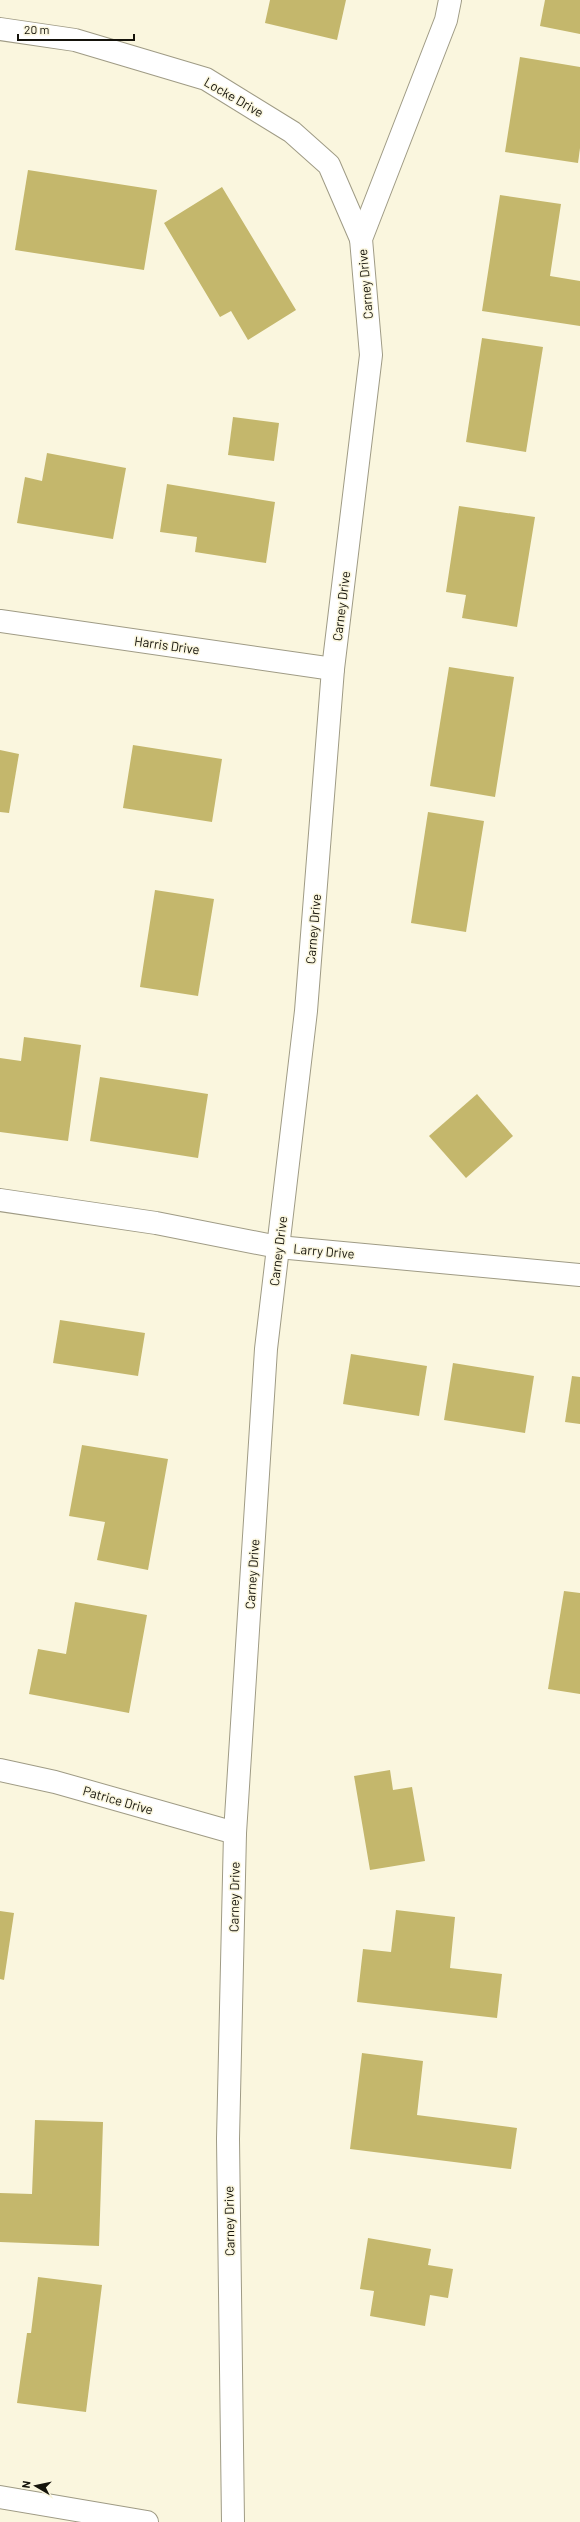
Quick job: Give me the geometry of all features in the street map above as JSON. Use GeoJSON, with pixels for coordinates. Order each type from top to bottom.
{"type":"FeatureCollection","features":[{"type":"Feature","properties":{"kind":"street","name":"Carney Drive"},"geometry":{"type":"LineString","coordinates":[[233,2522],[228,2139],[235,1833],[266,1349],[306,1011],[333,669],[371,355],[361,239],[446,20],[450,0]]}},
{"type":"Feature","properties":{"kind":"street","name":"Locke Drive"},"geometry":{"type":"LineString","coordinates":[[0,29],[74,40],[206,79],[292,132],[329,165],[361,239]]}},
{"type":"Feature","properties":{"kind":"street","name":"Harris Drive"},"geometry":{"type":"LineString","coordinates":[[0,621],[333,669]]}},
{"type":"Feature","properties":{"kind":"street","name":"Larry Drive"},"geometry":{"type":"LineString","coordinates":[[0,1200],[156,1223],[278,1247],[580,1275]]}},
{"type":"Feature","properties":{"kind":"street","name":"Patrice Drive"},"geometry":{"type":"LineString","coordinates":[[0,1770],[55,1782],[235,1833]]}},
{"type":"Feature","properties":{"kind":"street"},"geometry":{"type":"LineString","coordinates":[[0,2497],[147,2522]]}},
{"type":"Feature","properties":{"kind":"building"},"geometry":{"type":"Polygon","coordinates":[[[270,0],[346,0],[337,40],[265,23],[270,0]]]}},
{"type":"Feature","properties":{"kind":"building"},"geometry":{"type":"Polygon","coordinates":[[[545,0],[580,0],[580,34],[540,26],[545,0]]]}},
{"type":"Feature","properties":{"kind":"building"},"geometry":{"type":"Polygon","coordinates":[[[520,57],[580,67],[580,148],[578,163],[505,152],[520,57]]]}},
{"type":"Feature","properties":{"kind":"building"},"geometry":{"type":"Polygon","coordinates":[[[28,170],[157,190],[144,270],[15,250],[28,170]]]}},
{"type":"Feature","properties":{"kind":"building"},"geometry":{"type":"Polygon","coordinates":[[[222,187],[296,310],[248,340],[231,311],[220,317],[164,223],[222,187]]]}},
{"type":"Feature","properties":{"kind":"building"},"geometry":{"type":"Polygon","coordinates":[[[500,195],[561,204],[550,276],[580,281],[580,326],[482,311],[500,195]]]}},
{"type":"Feature","properties":{"kind":"building"},"geometry":{"type":"Polygon","coordinates":[[[482,338],[543,347],[526,452],[466,442],[482,338]]]}},
{"type":"Feature","properties":{"kind":"building"},"geometry":{"type":"Polygon","coordinates":[[[233,417],[279,423],[274,461],[228,455],[233,417]]]}},
{"type":"Feature","properties":{"kind":"building"},"geometry":{"type":"Polygon","coordinates":[[[47,453],[126,468],[113,539],[17,523],[25,477],[42,481],[47,453]]]}},
{"type":"Feature","properties":{"kind":"building"},"geometry":{"type":"Polygon","coordinates":[[[167,484],[275,502],[266,563],[195,552],[197,537],[160,532],[167,484]]]}},
{"type":"Feature","properties":{"kind":"building"},"geometry":{"type":"Polygon","coordinates":[[[459,506],[535,517],[517,627],[462,618],[466,595],[446,592],[459,506]]]}},
{"type":"Feature","properties":{"kind":"building"},"geometry":{"type":"Polygon","coordinates":[[[449,667],[514,677],[495,797],[430,786],[449,667]]]}},
{"type":"Feature","properties":{"kind":"building"},"geometry":{"type":"Polygon","coordinates":[[[133,745],[222,759],[212,822],[123,808],[133,745]]]}},
{"type":"Feature","properties":{"kind":"building"},"geometry":{"type":"Polygon","coordinates":[[[0,750],[19,754],[9,813],[0,812],[0,750]]]}},
{"type":"Feature","properties":{"kind":"building"},"geometry":{"type":"Polygon","coordinates":[[[428,812],[484,821],[466,932],[411,923],[428,812]]]}},
{"type":"Feature","properties":{"kind":"building"},"geometry":{"type":"Polygon","coordinates":[[[155,890],[214,899],[198,996],[140,987],[155,890]]]}},
{"type":"Feature","properties":{"kind":"building"},"geometry":{"type":"Polygon","coordinates":[[[24,1037],[81,1045],[68,1141],[0,1132],[0,1058],[21,1061],[24,1037]]]}},
{"type":"Feature","properties":{"kind":"building"},"geometry":{"type":"Polygon","coordinates":[[[100,1077],[208,1094],[198,1158],[90,1141],[100,1077]]]}},
{"type":"Feature","properties":{"kind":"building"},"geometry":{"type":"Polygon","coordinates":[[[477,1094],[513,1136],[466,1178],[429,1136],[477,1094]]]}},
{"type":"Feature","properties":{"kind":"building"},"geometry":{"type":"Polygon","coordinates":[[[60,1320],[145,1333],[138,1376],[53,1363],[60,1320]]]}},
{"type":"Feature","properties":{"kind":"building"},"geometry":{"type":"Polygon","coordinates":[[[351,1354],[427,1366],[419,1416],[343,1404],[351,1354]]]}},
{"type":"Feature","properties":{"kind":"building"},"geometry":{"type":"Polygon","coordinates":[[[453,1363],[534,1376],[525,1433],[444,1420],[453,1363]]]}},
{"type":"Feature","properties":{"kind":"building"},"geometry":{"type":"Polygon","coordinates":[[[572,1376],[580,1377],[580,1424],[565,1422],[572,1376]]]}},
{"type":"Feature","properties":{"kind":"building"},"geometry":{"type":"Polygon","coordinates":[[[82,1445],[168,1459],[148,1570],[97,1560],[105,1522],[69,1516],[82,1445]]]}},
{"type":"Feature","properties":{"kind":"building"},"geometry":{"type":"Polygon","coordinates":[[[564,1591],[580,1593],[580,1694],[548,1689],[564,1591]]]}},
{"type":"Feature","properties":{"kind":"building"},"geometry":{"type":"Polygon","coordinates":[[[75,1602],[147,1615],[129,1713],[29,1694],[38,1649],[66,1654],[75,1602]]]}},
{"type":"Feature","properties":{"kind":"building"},"geometry":{"type":"Polygon","coordinates":[[[390,1770],[393,1790],[412,1787],[425,1861],[370,1870],[354,1776],[390,1770]]]}},
{"type":"Feature","properties":{"kind":"building"},"geometry":{"type":"Polygon","coordinates":[[[396,1910],[455,1917],[450,1968],[502,1974],[497,2018],[357,2002],[363,1949],[391,1952],[396,1910]]]}},
{"type":"Feature","properties":{"kind":"building"},"geometry":{"type":"Polygon","coordinates":[[[0,1911],[14,1913],[4,1980],[0,1979],[0,1911]]]}},
{"type":"Feature","properties":{"kind":"building"},"geometry":{"type":"Polygon","coordinates":[[[362,2053],[423,2061],[417,2115],[517,2128],[511,2169],[350,2149],[362,2053]]]}},
{"type":"Feature","properties":{"kind":"building"},"geometry":{"type":"Polygon","coordinates":[[[35,2120],[103,2122],[99,2246],[0,2242],[0,2193],[32,2194],[35,2120]]]}},
{"type":"Feature","properties":{"kind":"building"},"geometry":{"type":"Polygon","coordinates":[[[368,2238],[431,2249],[428,2265],[453,2269],[448,2298],[430,2295],[425,2326],[370,2316],[374,2291],[360,2289],[368,2238]]]}},
{"type":"Feature","properties":{"kind":"building"},"geometry":{"type":"Polygon","coordinates":[[[38,2277],[102,2285],[86,2412],[17,2403],[27,2333],[31,2333],[38,2277]]]}}]}
